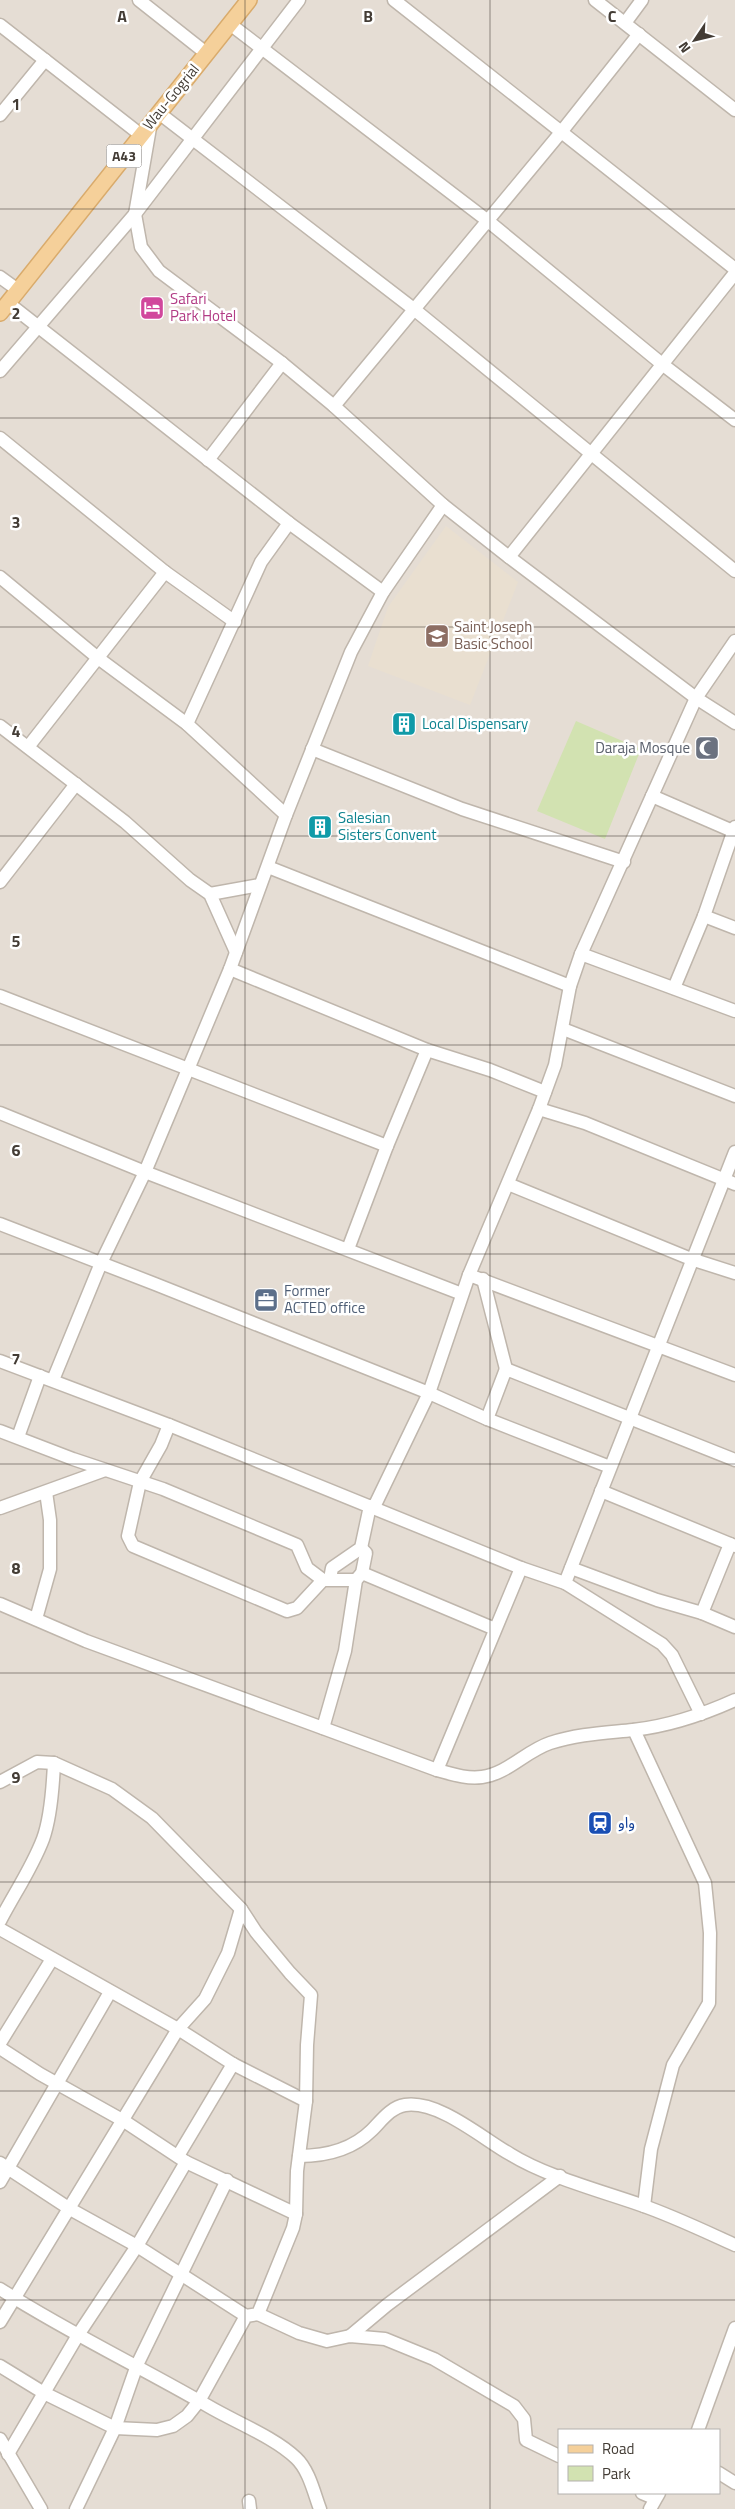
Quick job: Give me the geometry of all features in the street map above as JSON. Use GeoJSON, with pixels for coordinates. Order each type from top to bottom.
{"type":"FeatureCollection","features":[{"type":"Feature","properties":{"kind":"main road","name":"Wau-Gogrial"},"geometry":{"type":"LineString","coordinates":[[4,308],[249,0]]}},
{"type":"Feature","properties":{"kind":"street"},"geometry":{"type":"LineString","coordinates":[[139,0],[206,53]]}},
{"type":"Feature","properties":{"kind":"street"},"geometry":{"type":"LineString","coordinates":[[0,372],[135,214],[191,138],[299,0]]}},
{"type":"Feature","properties":{"kind":"street"},"geometry":{"type":"LineString","coordinates":[[394,0],[562,131],[735,271],[509,557]]}},
{"type":"Feature","properties":{"kind":"street"},"geometry":{"type":"LineString","coordinates":[[595,0],[735,110]]}},
{"type":"Feature","properties":{"kind":"street"},"geometry":{"type":"LineString","coordinates":[[625,23],[642,0]]}},
{"type":"Feature","properties":{"kind":"street"},"geometry":{"type":"LineString","coordinates":[[230,24],[488,221],[662,364],[735,420]]}},
{"type":"Feature","properties":{"kind":"street"},"geometry":{"type":"LineString","coordinates":[[0,25],[141,135]]}},
{"type":"Feature","properties":{"kind":"street"},"geometry":{"type":"LineString","coordinates":[[334,406],[562,131],[639,34]]}},
{"type":"Feature","properties":{"kind":"street"},"geometry":{"type":"LineString","coordinates":[[0,115],[45,60]]}},
{"type":"Feature","properties":{"kind":"street"},"geometry":{"type":"LineString","coordinates":[[735,571],[590,455],[415,310],[191,138],[155,118],[135,214],[141,247],[159,271],[282,363],[334,406],[444,505],[509,557],[696,698],[735,723]]}},
{"type":"Feature","properties":{"kind":"street"},"geometry":{"type":"LineString","coordinates":[[0,277],[18,290]]}},
{"type":"Feature","properties":{"kind":"street"},"geometry":{"type":"LineString","coordinates":[[4,308],[38,326],[289,523],[383,592]]}},
{"type":"Feature","properties":{"kind":"street"},"geometry":{"type":"LineString","coordinates":[[208,460],[282,363]]}},
{"type":"Feature","properties":{"kind":"street"},"geometry":{"type":"LineString","coordinates":[[0,438],[165,572],[235,622]]}},
{"type":"Feature","properties":{"kind":"street"},"geometry":{"type":"LineString","coordinates":[[53,1380],[102,1262],[145,1172],[230,969],[286,815],[351,652],[383,592],[444,505]]}},
{"type":"Feature","properties":{"kind":"street"},"geometry":{"type":"LineString","coordinates":[[187,724],[262,562],[289,523]]}},
{"type":"Feature","properties":{"kind":"street"},"geometry":{"type":"LineString","coordinates":[[28,747],[165,572]]}},
{"type":"Feature","properties":{"kind":"street"},"geometry":{"type":"LineString","coordinates":[[0,577],[98,658],[187,724],[286,815]]}},
{"type":"Feature","properties":{"kind":"street"},"geometry":{"type":"LineString","coordinates":[[169,1425],[161,1446],[140,1482],[128,1536],[130,1543],[137,1549],[287,1611],[297,1608],[327,1580],[332,1568],[361,1548],[372,1506],[429,1393],[469,1275],[539,1109],[555,1065],[570,986],[581,954],[624,862],[696,698],[735,641]]}},
{"type":"Feature","properties":{"kind":"street"},"geometry":{"type":"LineString","coordinates":[[0,726],[125,822],[190,880],[210,894],[236,952]]}},
{"type":"Feature","properties":{"kind":"street"},"geometry":{"type":"LineString","coordinates":[[312,749],[462,808],[624,862]]}},
{"type":"Feature","properties":{"kind":"street"},"geometry":{"type":"LineString","coordinates":[[0,882],[76,784]]}},
{"type":"Feature","properties":{"kind":"street"},"geometry":{"type":"LineString","coordinates":[[652,796],[734,830],[704,916],[674,988]]}},
{"type":"Feature","properties":{"kind":"street"},"geometry":{"type":"LineString","coordinates":[[268,866],[570,986]]}},
{"type":"Feature","properties":{"kind":"street"},"geometry":{"type":"LineString","coordinates":[[210,894],[260,886]]}},
{"type":"Feature","properties":{"kind":"street"},"geometry":{"type":"LineString","coordinates":[[704,916],[735,928]]}},
{"type":"Feature","properties":{"kind":"street"},"geometry":{"type":"LineString","coordinates":[[581,954],[735,1011]]}},
{"type":"Feature","properties":{"kind":"street"},"geometry":{"type":"LineString","coordinates":[[230,969],[427,1050],[490,1070],[545,1092]]}},
{"type":"Feature","properties":{"kind":"street"},"geometry":{"type":"LineString","coordinates":[[0,996],[387,1146]]}},
{"type":"Feature","properties":{"kind":"street"},"geometry":{"type":"LineString","coordinates":[[563,1029],[735,1096]]}},
{"type":"Feature","properties":{"kind":"street"},"geometry":{"type":"LineString","coordinates":[[348,1249],[387,1146],[427,1050]]}},
{"type":"Feature","properties":{"kind":"street"},"geometry":{"type":"LineString","coordinates":[[539,1109],[585,1123],[729,1182]]}},
{"type":"Feature","properties":{"kind":"street"},"geometry":{"type":"LineString","coordinates":[[0,1113],[145,1172],[462,1294]]}},
{"type":"Feature","properties":{"kind":"street"},"geometry":{"type":"LineString","coordinates":[[565,1583],[691,1259],[729,1182],[735,1152]]}},
{"type":"Feature","properties":{"kind":"street"},"geometry":{"type":"LineString","coordinates":[[508,1184],[691,1259],[735,1273]]}},
{"type":"Feature","properties":{"kind":"street"},"geometry":{"type":"LineString","coordinates":[[0,1224],[102,1262],[429,1393],[487,1420],[610,1467]]}},
{"type":"Feature","properties":{"kind":"street"},"geometry":{"type":"LineString","coordinates":[[469,1275],[735,1375]]}},
{"type":"Feature","properties":{"kind":"street"},"geometry":{"type":"LineString","coordinates":[[483,1279],[506,1369],[487,1420]]}},
{"type":"Feature","properties":{"kind":"street"},"geometry":{"type":"LineString","coordinates":[[0,1362],[53,1380],[169,1425],[521,1568],[565,1583],[662,1644],[672,1655],[700,1714]]}},
{"type":"Feature","properties":{"kind":"street"},"geometry":{"type":"LineString","coordinates":[[506,1369],[735,1460]]}},
{"type":"Feature","properties":{"kind":"street"},"geometry":{"type":"LineString","coordinates":[[18,1437],[40,1376]]}},
{"type":"Feature","properties":{"kind":"street"},"geometry":{"type":"LineString","coordinates":[[0,1431],[245,1522],[297,1545],[307,1568],[327,1580],[359,1577],[495,1629]]}},
{"type":"Feature","properties":{"kind":"street"},"geometry":{"type":"LineString","coordinates":[[0,1508],[105,1470]]}},
{"type":"Feature","properties":{"kind":"street"},"geometry":{"type":"LineString","coordinates":[[601,1491],[732,1545],[702,1613]]}},
{"type":"Feature","properties":{"kind":"street"},"geometry":{"type":"LineString","coordinates":[[36,1620],[50,1569],[50,1520],[46,1492]]}},
{"type":"Feature","properties":{"kind":"street"},"geometry":{"type":"LineString","coordinates":[[323,1728],[345,1651],[359,1577],[366,1553],[361,1548]]}},
{"type":"Feature","properties":{"kind":"street"},"geometry":{"type":"LineString","coordinates":[[437,1770],[521,1568]]}},
{"type":"Feature","properties":{"kind":"street"},"geometry":{"type":"LineString","coordinates":[[571,1568],[657,1600],[702,1613],[735,1627]]}},
{"type":"Feature","properties":{"kind":"street"},"geometry":{"type":"LineString","coordinates":[[0,1604],[86,1641],[437,1770],[463,1777],[483,1777],[498,1772],[548,1744],[586,1733],[634,1730],[674,1723],[735,1700]]}},
{"type":"Feature","properties":{"kind":"street"},"geometry":{"type":"LineString","coordinates":[[634,1730],[705,1883],[710,1933],[709,2003],[673,2065],[651,2149],[644,2206]]}},
{"type":"Feature","properties":{"kind":"street"},"geometry":{"type":"LineString","coordinates":[[0,1782],[37,1762],[54,1762],[112,1789],[152,1818],[241,1908],[262,1939],[311,1995],[307,2045],[306,2101],[296,2171],[296,2214],[293,2228],[252,2315],[199,2401],[187,2416],[173,2426],[157,2430],[115,2428],[44,2393],[0,2366]]}},
{"type":"Feature","properties":{"kind":"street"},"geometry":{"type":"LineString","coordinates":[[0,1921],[44,1838],[52,1796],[54,1762]]}},
{"type":"Feature","properties":{"kind":"street"},"geometry":{"type":"LineString","coordinates":[[0,2322],[13,2297],[70,2209],[178,2029],[205,1999],[228,1953],[241,1908]]}},
{"type":"Feature","properties":{"kind":"street"},"geometry":{"type":"LineString","coordinates":[[0,1930],[178,2029],[233,2064],[306,2101]]}},
{"type":"Feature","properties":{"kind":"street"},"geometry":{"type":"LineString","coordinates":[[0,2043],[52,1960]]}},
{"type":"Feature","properties":{"kind":"street"},"geometry":{"type":"LineString","coordinates":[[0,2182],[4,2166],[57,2083],[110,1992]]}},
{"type":"Feature","properties":{"kind":"street"},"geometry":{"type":"LineString","coordinates":[[0,2048],[124,2121],[182,2159],[296,2214]]}},
{"type":"Feature","properties":{"kind":"street"},"geometry":{"type":"LineString","coordinates":[[8,2454],[78,2335],[137,2246],[233,2064]]}},
{"type":"Feature","properties":{"kind":"street"},"geometry":{"type":"LineString","coordinates":[[299,2156],[320,2156],[341,2150],[371,2132],[386,2115],[404,2105],[428,2108],[466,2124],[510,2155],[560,2176],[644,2206],[735,2244]]}},
{"type":"Feature","properties":{"kind":"street"},"geometry":{"type":"LineString","coordinates":[[4,2166],[70,2209],[137,2246],[180,2274],[252,2315],[299,2333],[327,2341],[350,2336],[386,2339],[434,2359],[514,2406],[524,2419],[526,2440],[558,2456]]}},
{"type":"Feature","properties":{"kind":"street"},"geometry":{"type":"LineString","coordinates":[[350,2336],[387,2305],[560,2176]]}},
{"type":"Feature","properties":{"kind":"street"},"geometry":{"type":"LineString","coordinates":[[76,2509],[115,2428],[137,2365],[227,2180]]}},
{"type":"Feature","properties":{"kind":"street"},"geometry":{"type":"LineString","coordinates":[[0,2289],[78,2335],[137,2365],[296,2458],[303,2467],[320,2509]]}},
{"type":"Feature","properties":{"kind":"street"},"geometry":{"type":"LineString","coordinates":[[698,2429],[735,2328]]}},
{"type":"Feature","properties":{"kind":"street"},"geometry":{"type":"LineString","coordinates":[[0,2440],[41,2509]]}},
{"type":"Feature","properties":{"kind":"street"},"geometry":{"type":"LineString","coordinates":[[720,2474],[735,2483]]}},
{"type":"Feature","properties":{"kind":"street"},"geometry":{"type":"LineString","coordinates":[[644,2494],[655,2500]]}},
{"type":"Feature","properties":{"kind":"shaded area"},"geometry":{"type":"Polygon","coordinates":[[[0,0],[735,0],[735,2509],[0,2509],[0,0]]]}},
{"type":"Feature","properties":{"kind":"shaded area","name":"Saint Joseph Basic School"},"geometry":{"type":"Polygon","coordinates":[[[446,526],[518,582],[470,705],[368,666],[388,607],[446,526]]]}},
{"type":"Feature","properties":{"kind":"green space"},"geometry":{"type":"Polygon","coordinates":[[[576,721],[641,749],[605,839],[537,811],[576,721]]]}},
{"type":"Feature","properties":{"kind":"place","name":"Safari Park Hotel"},"geometry":{"type":"Point","coordinates":[152,308]}},
{"type":"Feature","properties":{"kind":"place","name":"Saint Joseph Basic School"},"geometry":{"type":"Point","coordinates":[437,636]}},
{"type":"Feature","properties":{"kind":"place","name":"Local Dispensary"},"geometry":{"type":"Point","coordinates":[404,724]}},
{"type":"Feature","properties":{"kind":"place","name":"Daraja Mosque"},"geometry":{"type":"Point","coordinates":[707,748]}},
{"type":"Feature","properties":{"kind":"place","name":"Salesian Sisters Convent"},"geometry":{"type":"Point","coordinates":[320,827]}},
{"type":"Feature","properties":{"kind":"place","name":"Former ACTED office"},"geometry":{"type":"Point","coordinates":[266,1300]}},
{"type":"Feature","properties":{"kind":"place","name":"واو"},"geometry":{"type":"Point","coordinates":[600,1823]}}]}
